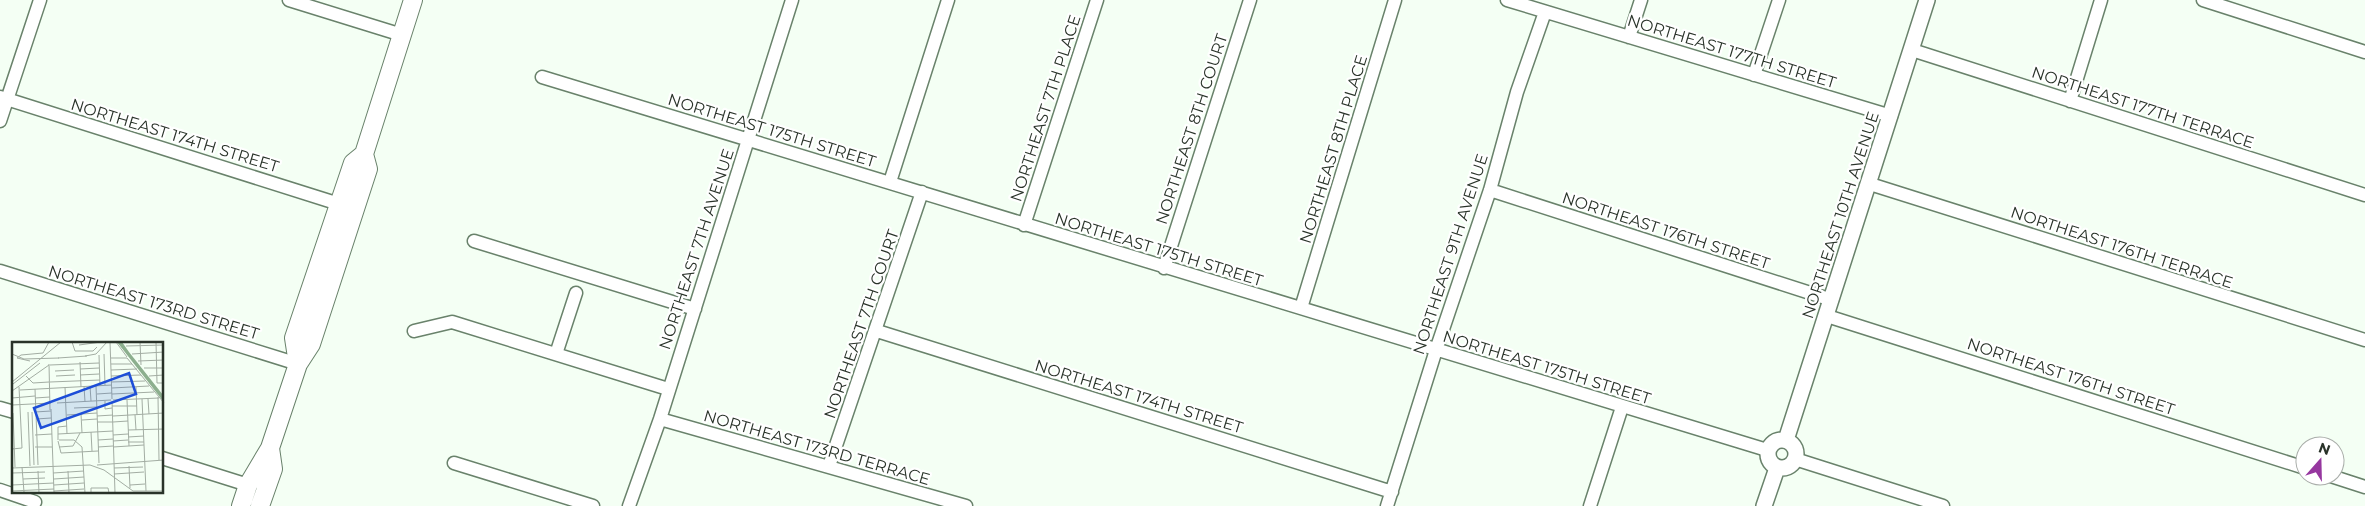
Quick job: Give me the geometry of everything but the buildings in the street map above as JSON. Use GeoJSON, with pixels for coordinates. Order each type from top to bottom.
{"type":"FeatureCollection","features":[{"type":"Feature","properties":{"kind":"main road"},"geometry":{"type":"LineString","coordinates":[[298,364],[294,338],[353,163],[364,154],[413,0]]}},
{"type":"Feature","properties":{"kind":"main road"},"geometry":{"type":"LineString","coordinates":[[241,506],[248,485],[261,460],[270,448],[298,364],[311,344],[368,168],[364,154]]}},
{"type":"Feature","properties":{"kind":"main road"},"geometry":{"type":"LineString","coordinates":[[260,506],[273,469],[270,448]]}},
{"type":"Feature","properties":{"kind":"street"},"geometry":{"type":"LineString","coordinates":[[0,121],[3,98],[40,0]]}},
{"type":"Feature","properties":{"kind":"street"},"geometry":{"type":"LineString","coordinates":[[289,0],[402,35]]}},
{"type":"Feature","properties":{"kind":"street","name":"NORTHEAST 7TH AVENUE"},"geometry":{"type":"LineString","coordinates":[[629,506],[660,419],[792,0]]}},
{"type":"Feature","properties":{"kind":"street"},"geometry":{"type":"LineString","coordinates":[[890,182],[948,0]]}},
{"type":"Feature","properties":{"kind":"street","name":"NORTHEAST 7TH PLACE"},"geometry":{"type":"LineString","coordinates":[[1024,225],[1097,0]]}},
{"type":"Feature","properties":{"kind":"street","name":"NORTHEAST 8TH COURT"},"geometry":{"type":"LineString","coordinates":[[1164,268],[1250,0]]}},
{"type":"Feature","properties":{"kind":"street","name":"NORTHEAST 8TH PLACE"},"geometry":{"type":"LineString","coordinates":[[1301,308],[1395,0]]}},
{"type":"Feature","properties":{"kind":"street","name":"NORTHEAST 177TH STREET"},"geometry":{"type":"LineString","coordinates":[[1507,0],[1891,116]]}},
{"type":"Feature","properties":{"kind":"street"},"geometry":{"type":"LineString","coordinates":[[1629,37],[1641,0]]}},
{"type":"Feature","properties":{"kind":"street"},"geometry":{"type":"LineString","coordinates":[[1754,75],[1779,0]]}},
{"type":"Feature","properties":{"kind":"street","name":"NORTHEAST 10TH AVENUE"},"geometry":{"type":"LineString","coordinates":[[1786,440],[1928,0]]}},
{"type":"Feature","properties":{"kind":"street"},"geometry":{"type":"LineString","coordinates":[[2070,101],[2101,0]]}},
{"type":"Feature","properties":{"kind":"street"},"geometry":{"type":"LineString","coordinates":[[2203,0],[2365,52]]}},
{"type":"Feature","properties":{"kind":"street","name":"NORTHEAST 9TH AVENUE"},"geometry":{"type":"LineString","coordinates":[[1388,506],[1436,350],[1490,190],[1517,92],[1545,12]]}},
{"type":"Feature","properties":{"kind":"street","name":"NORTHEAST 177TH TERRACE"},"geometry":{"type":"LineString","coordinates":[[1912,50],[2365,195]]}},
{"type":"Feature","properties":{"kind":"street","name":"NORTHEAST 175TH STREET"},"geometry":{"type":"LineString","coordinates":[[542,77],[890,182],[1164,268],[1768,450]]}},
{"type":"Feature","properties":{"kind":"street","name":"NORTHEAST 174TH STREET"},"geometry":{"type":"LineString","coordinates":[[3,98],[339,204]]}},
{"type":"Feature","properties":{"kind":"street","name":"NORTHEAST 176TH TERRACE"},"geometry":{"type":"LineString","coordinates":[[1870,184],[2364,338]]}},
{"type":"Feature","properties":{"kind":"street","name":"NORTHEAST 176TH STREET"},"geometry":{"type":"LineString","coordinates":[[1490,190],[1832,300]]}},
{"type":"Feature","properties":{"kind":"street","name":"NORTHEAST 7TH COURT"},"geometry":{"type":"LineString","coordinates":[[829,466],[922,192]]}},
{"type":"Feature","properties":{"kind":"street"},"geometry":{"type":"LineString","coordinates":[[474,241],[695,309]]}},
{"type":"Feature","properties":{"kind":"street","name":"NORTHEAST 173RD STREET"},"geometry":{"type":"LineString","coordinates":[[0,271],[298,364]]}},
{"type":"Feature","properties":{"kind":"street"},"geometry":{"type":"LineString","coordinates":[[556,354],[576,293]]}},
{"type":"Feature","properties":{"kind":"street","name":"NORTHEAST 176TH STREET"},"geometry":{"type":"LineString","coordinates":[[1826,316],[2295,465]]}},
{"type":"Feature","properties":{"kind":"street"},"geometry":{"type":"LineString","coordinates":[[414,331],[452,322],[668,389]]}},
{"type":"Feature","properties":{"kind":"street","name":"NORTHEAST 174TH STREET"},"geometry":{"type":"LineString","coordinates":[[876,331],[1392,492]]}},
{"type":"Feature","properties":{"kind":"street"},"geometry":{"type":"LineString","coordinates":[[1590,506],[1622,407]]}},
{"type":"Feature","properties":{"kind":"street","name":"NORTHEAST 173RD TERRACE"},"geometry":{"type":"LineString","coordinates":[[660,419],[966,506]]}},
{"type":"Feature","properties":{"kind":"street"},"geometry":{"type":"LineString","coordinates":[[1786,440],[1794,447],[1795,459],[1787,468],[1777,468],[1770,462],[1768,450],[1773,442],[1786,440]]}},
{"type":"Feature","properties":{"kind":"street"},"geometry":{"type":"LineString","coordinates":[[164,459],[248,485]]}},
{"type":"Feature","properties":{"kind":"street"},"geometry":{"type":"LineString","coordinates":[[1795,459],[1943,506]]}},
{"type":"Feature","properties":{"kind":"street"},"geometry":{"type":"LineString","coordinates":[[454,463],[593,506]]}},
{"type":"Feature","properties":{"kind":"street"},"geometry":{"type":"LineString","coordinates":[[1764,506],[1777,468]]}},
{"type":"Feature","properties":{"kind":"street"},"geometry":{"type":"LineString","coordinates":[[2345,481],[2365,487]]}},
{"type":"Feature","properties":{"kind":"street"},"geometry":{"type":"LineString","coordinates":[[0,490],[35,502]]}}]}
